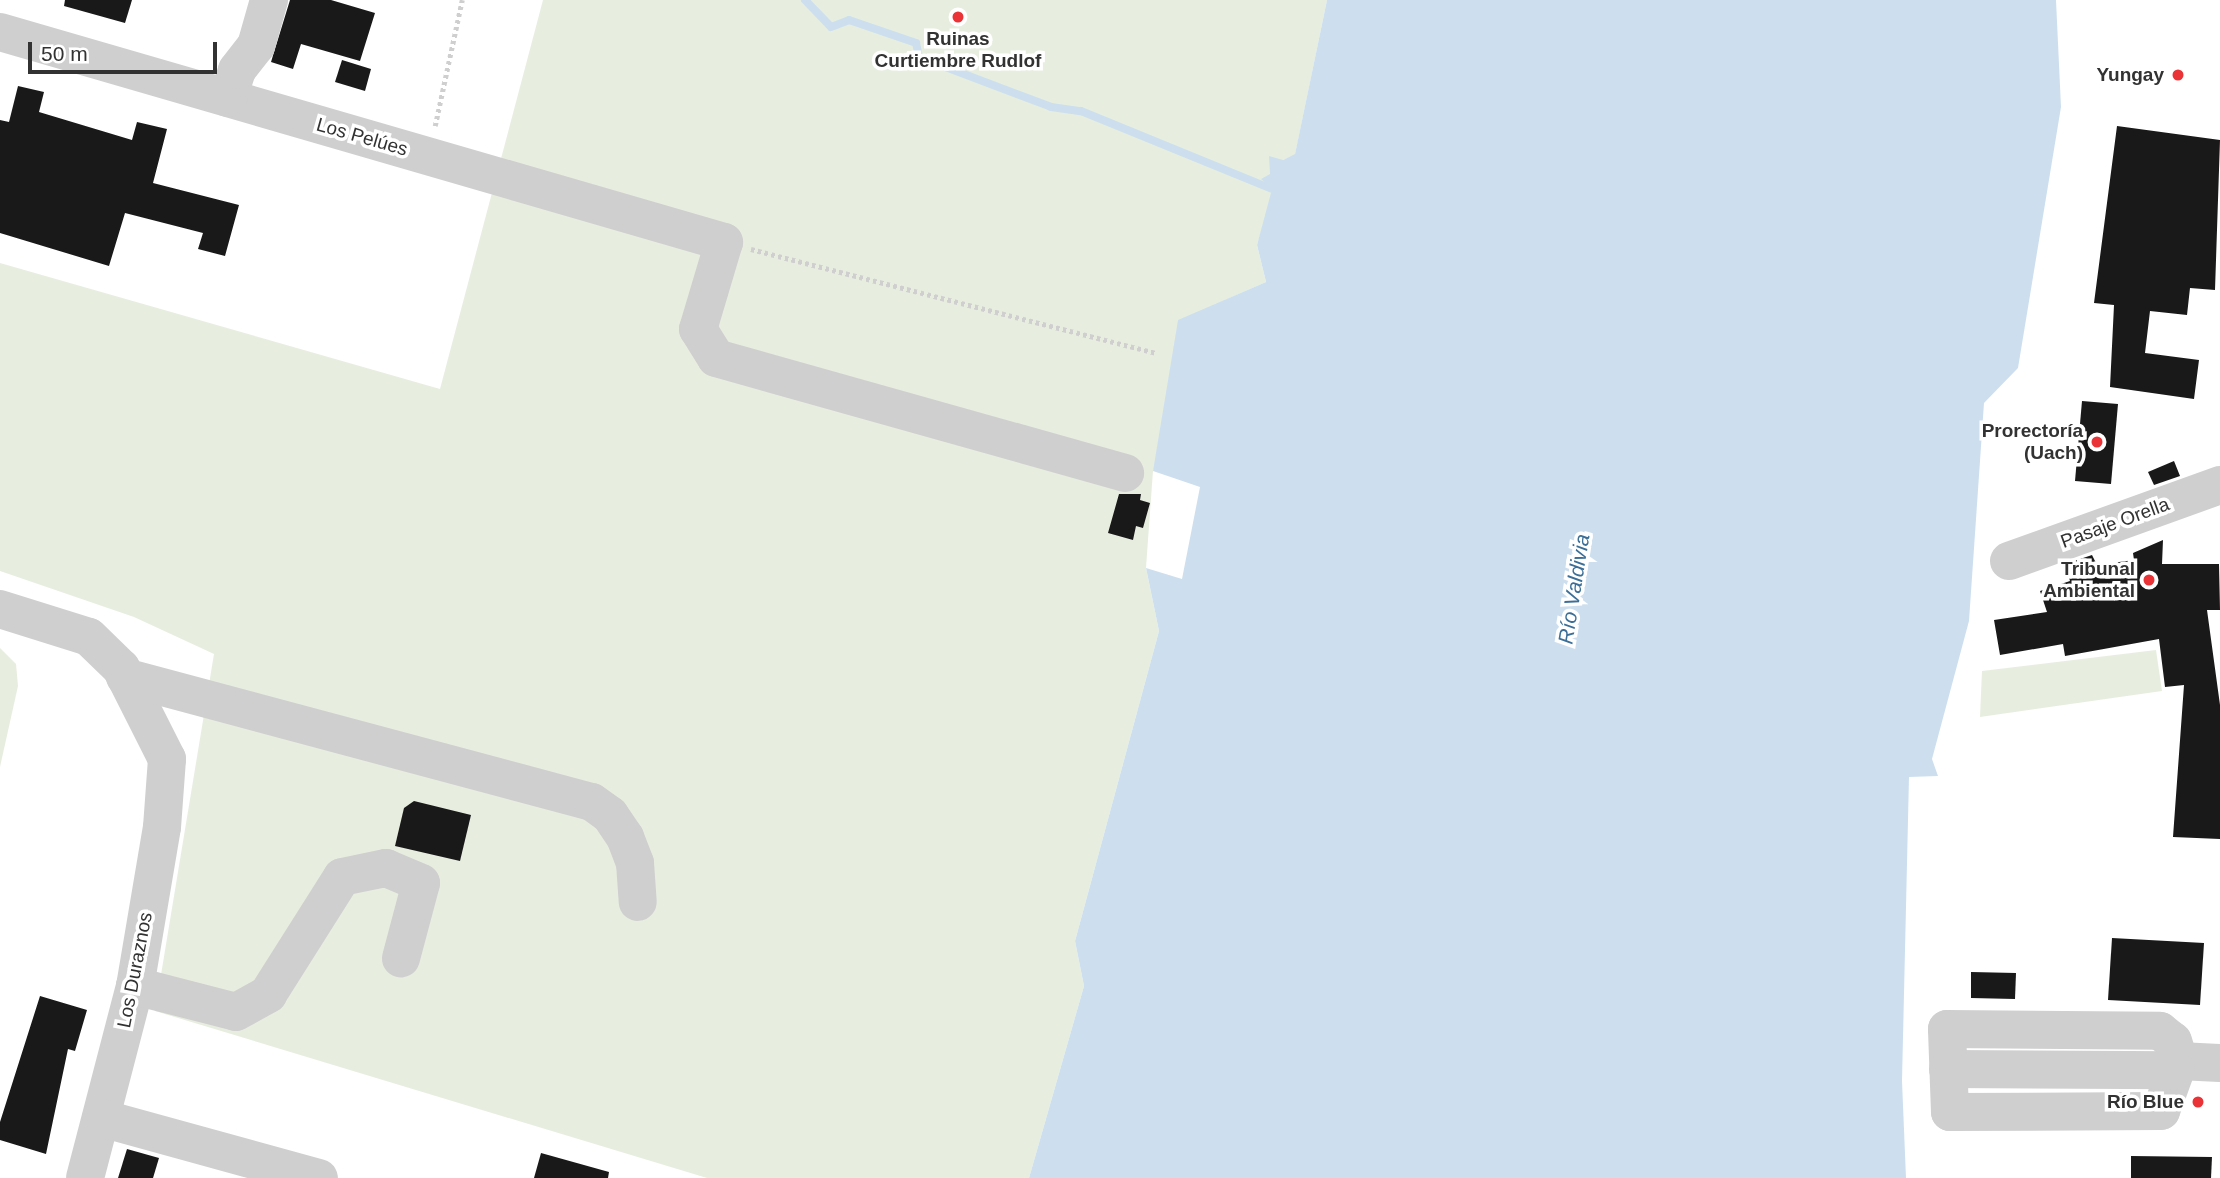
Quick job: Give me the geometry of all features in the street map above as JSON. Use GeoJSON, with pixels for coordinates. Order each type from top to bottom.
{"type":"FeatureCollection","features":[{"type":"Feature","properties":{"kind":"street"},"geometry":{"type":"LineString","coordinates":[[228,98],[237,70],[256,46],[269,0]]}},
{"type":"Feature","properties":{"kind":"street","name":"Los Pelúes"},"geometry":{"type":"LineString","coordinates":[[0,32],[723,242]]}},
{"type":"Feature","properties":{"kind":"street"},"geometry":{"type":"LineString","coordinates":[[723,242],[698,329],[716,358],[1125,473]]}},
{"type":"Feature","properties":{"kind":"street","name":"Pasaje Orella"},"geometry":{"type":"LineString","coordinates":[[2009,561],[2220,485]]}},
{"type":"Feature","properties":{"kind":"street"},"geometry":{"type":"LineString","coordinates":[[0,609],[89,637],[125,677],[592,802],[610,815],[625,837],[635,863],[638,902]]}},
{"type":"Feature","properties":{"kind":"street","name":"Los Duraznos"},"geometry":{"type":"LineString","coordinates":[[85,1178],[135,986],[162,827],[167,759],[125,677]]}},
{"type":"Feature","properties":{"kind":"street"},"geometry":{"type":"LineString","coordinates":[[135,986],[236,1012],[268,994],[342,877],[386,868],[421,883],[401,958]]}},
{"type":"Feature","properties":{"kind":"street"},"geometry":{"type":"LineString","coordinates":[[1947,1029],[2160,1031],[2173,1041],[2177,1065],[2161,1111],[1950,1112],[1947,1029]]}},
{"type":"Feature","properties":{"kind":"street"},"geometry":{"type":"LineString","coordinates":[[2177,1065],[2220,1063]]}},
{"type":"Feature","properties":{"kind":"street"},"geometry":{"type":"LineString","coordinates":[[101,1118],[319,1178]]}},
{"type":"Feature","properties":{"kind":"path"},"geometry":{"type":"LineString","coordinates":[[425,156],[444,95],[462,0]]}},
{"type":"Feature","properties":{"kind":"path"},"geometry":{"type":"LineString","coordinates":[[723,242],[1157,353]]}},
{"type":"Feature","properties":{"kind":"shaded area"},"geometry":{"type":"Polygon","coordinates":[[[543,0],[1327,0],[1295,155],[1283,160],[1257,245],[1266,282],[1225,300],[1153,471],[1146,568],[1159,631],[1075,941],[1084,986],[1029,1178],[707,1178],[155,1011],[214,654],[134,617],[0,571],[0,263],[440,389],[543,0]]]}},
{"type":"Feature","properties":{"kind":"shaded area"},"geometry":{"type":"Polygon","coordinates":[[[0,648],[16,664],[18,686],[0,767],[0,648]]]}},
{"type":"Feature","properties":{"kind":"shaded area"},"geometry":{"type":"Polygon","coordinates":[[[2156,650],[2162,691],[1980,717],[1982,671],[2156,650]]]}},
{"type":"Feature","properties":{"kind":"water","name":"Río Valdivia"},"geometry":{"type":"Polygon","coordinates":[[[1327,0],[2056,0],[2061,107],[2018,368],[1984,403],[1969,621],[1932,759],[1938,776],[1909,777],[1902,1081],[1906,1178],[1029,1178],[1084,986],[1075,941],[1159,631],[1146,568],[1182,579],[1200,487],[1153,471],[1178,320],[1266,282],[1257,245],[1272,189],[1261,179],[1270,174],[1269,156],[1283,160],[1295,154],[1327,0]]]}},
{"type":"Feature","properties":{"kind":"building"},"geometry":{"type":"Polygon","coordinates":[[[65,0],[132,0],[125,23],[64,6],[65,0]]]}},
{"type":"Feature","properties":{"kind":"building"},"geometry":{"type":"Polygon","coordinates":[[[290,0],[331,0],[375,13],[360,61],[301,44],[293,69],[271,62],[290,0]]]}},
{"type":"Feature","properties":{"kind":"building"},"geometry":{"type":"Polygon","coordinates":[[[342,60],[371,69],[365,91],[335,82],[342,60]]]}},
{"type":"Feature","properties":{"kind":"building"},"geometry":{"type":"Polygon","coordinates":[[[18,86],[44,92],[39,112],[132,140],[137,122],[167,129],[153,183],[239,205],[225,256],[198,249],[203,233],[125,213],[109,266],[0,233],[0,120],[9,122],[18,86]]]}},
{"type":"Feature","properties":{"kind":"building"},"geometry":{"type":"Polygon","coordinates":[[[2117,126],[2220,140],[2215,290],[2190,288],[2187,315],[2150,311],[2145,353],[2199,360],[2194,399],[2110,387],[2114,305],[2094,303],[2117,126]]]}},
{"type":"Feature","properties":{"kind":"building","name":"Prorectoría (Uach)"},"geometry":{"type":"Polygon","coordinates":[[[2082,401],[2118,404],[2111,484],[2075,481],[2082,401]]]}},
{"type":"Feature","properties":{"kind":"building"},"geometry":{"type":"Polygon","coordinates":[[[2174,461],[2180,476],[2154,485],[2148,472],[2174,461]]]}},
{"type":"Feature","properties":{"kind":"building"},"geometry":{"type":"Polygon","coordinates":[[[1119,494],[1141,494],[1140,500],[1150,503],[1143,528],[1136,526],[1133,540],[1108,533],[1119,494]]]}},
{"type":"Feature","properties":{"kind":"building"},"geometry":{"type":"Polygon","coordinates":[[[2163,540],[2162,564],[2219,564],[2220,610],[2207,610],[2220,705],[2220,839],[2173,837],[2184,685],[2165,687],[2159,639],[2065,656],[2063,644],[2000,655],[1994,620],[2047,612],[2040,591],[2070,581],[2065,564],[2092,555],[2097,565],[2134,560],[2133,553],[2163,540]]]}},
{"type":"Feature","properties":{"kind":"building"},"geometry":{"type":"Polygon","coordinates":[[[414,801],[471,815],[460,861],[395,846],[404,808],[414,801]]]}},
{"type":"Feature","properties":{"kind":"building"},"geometry":{"type":"Polygon","coordinates":[[[2112,938],[2204,943],[2200,1005],[2108,1000],[2112,938]]]}},
{"type":"Feature","properties":{"kind":"building"},"geometry":{"type":"Polygon","coordinates":[[[1971,972],[2016,973],[2015,999],[1971,998],[1971,972]]]}},
{"type":"Feature","properties":{"kind":"building"},"geometry":{"type":"Polygon","coordinates":[[[40,996],[87,1010],[75,1051],[68,1049],[46,1154],[0,1140],[0,1122],[40,996]]]}},
{"type":"Feature","properties":{"kind":"building"},"geometry":{"type":"Polygon","coordinates":[[[127,1149],[159,1158],[153,1178],[118,1178],[127,1149]]]}},
{"type":"Feature","properties":{"kind":"building"},"geometry":{"type":"Polygon","coordinates":[[[541,1153],[609,1172],[608,1178],[534,1178],[541,1153]]]}},
{"type":"Feature","properties":{"kind":"building"},"geometry":{"type":"Polygon","coordinates":[[[2131,1156],[2212,1157],[2211,1178],[2131,1178],[2131,1156]]]}},
{"type":"Feature","properties":{"kind":"waterway"},"geometry":{"type":"LineString","coordinates":[[805,0],[831,27],[849,20],[916,43],[919,57],[1051,107],[1081,111],[1272,189]]}},
{"type":"Feature","properties":{"kind":"place","name":"Ruinas Curtiembre Rudlof"},"geometry":{"type":"Point","coordinates":[958,17]}},
{"type":"Feature","properties":{"kind":"place","name":"Yungay"},"geometry":{"type":"Point","coordinates":[2178,75]}},
{"type":"Feature","properties":{"kind":"place","name":"Prorectoría (Uach)"},"geometry":{"type":"Point","coordinates":[2097,442]}},
{"type":"Feature","properties":{"kind":"place","name":"Tribunal Ambiental"},"geometry":{"type":"Point","coordinates":[2149,580]}},
{"type":"Feature","properties":{"kind":"place","name":"Río Blue"},"geometry":{"type":"Point","coordinates":[2198,1102]}}]}
